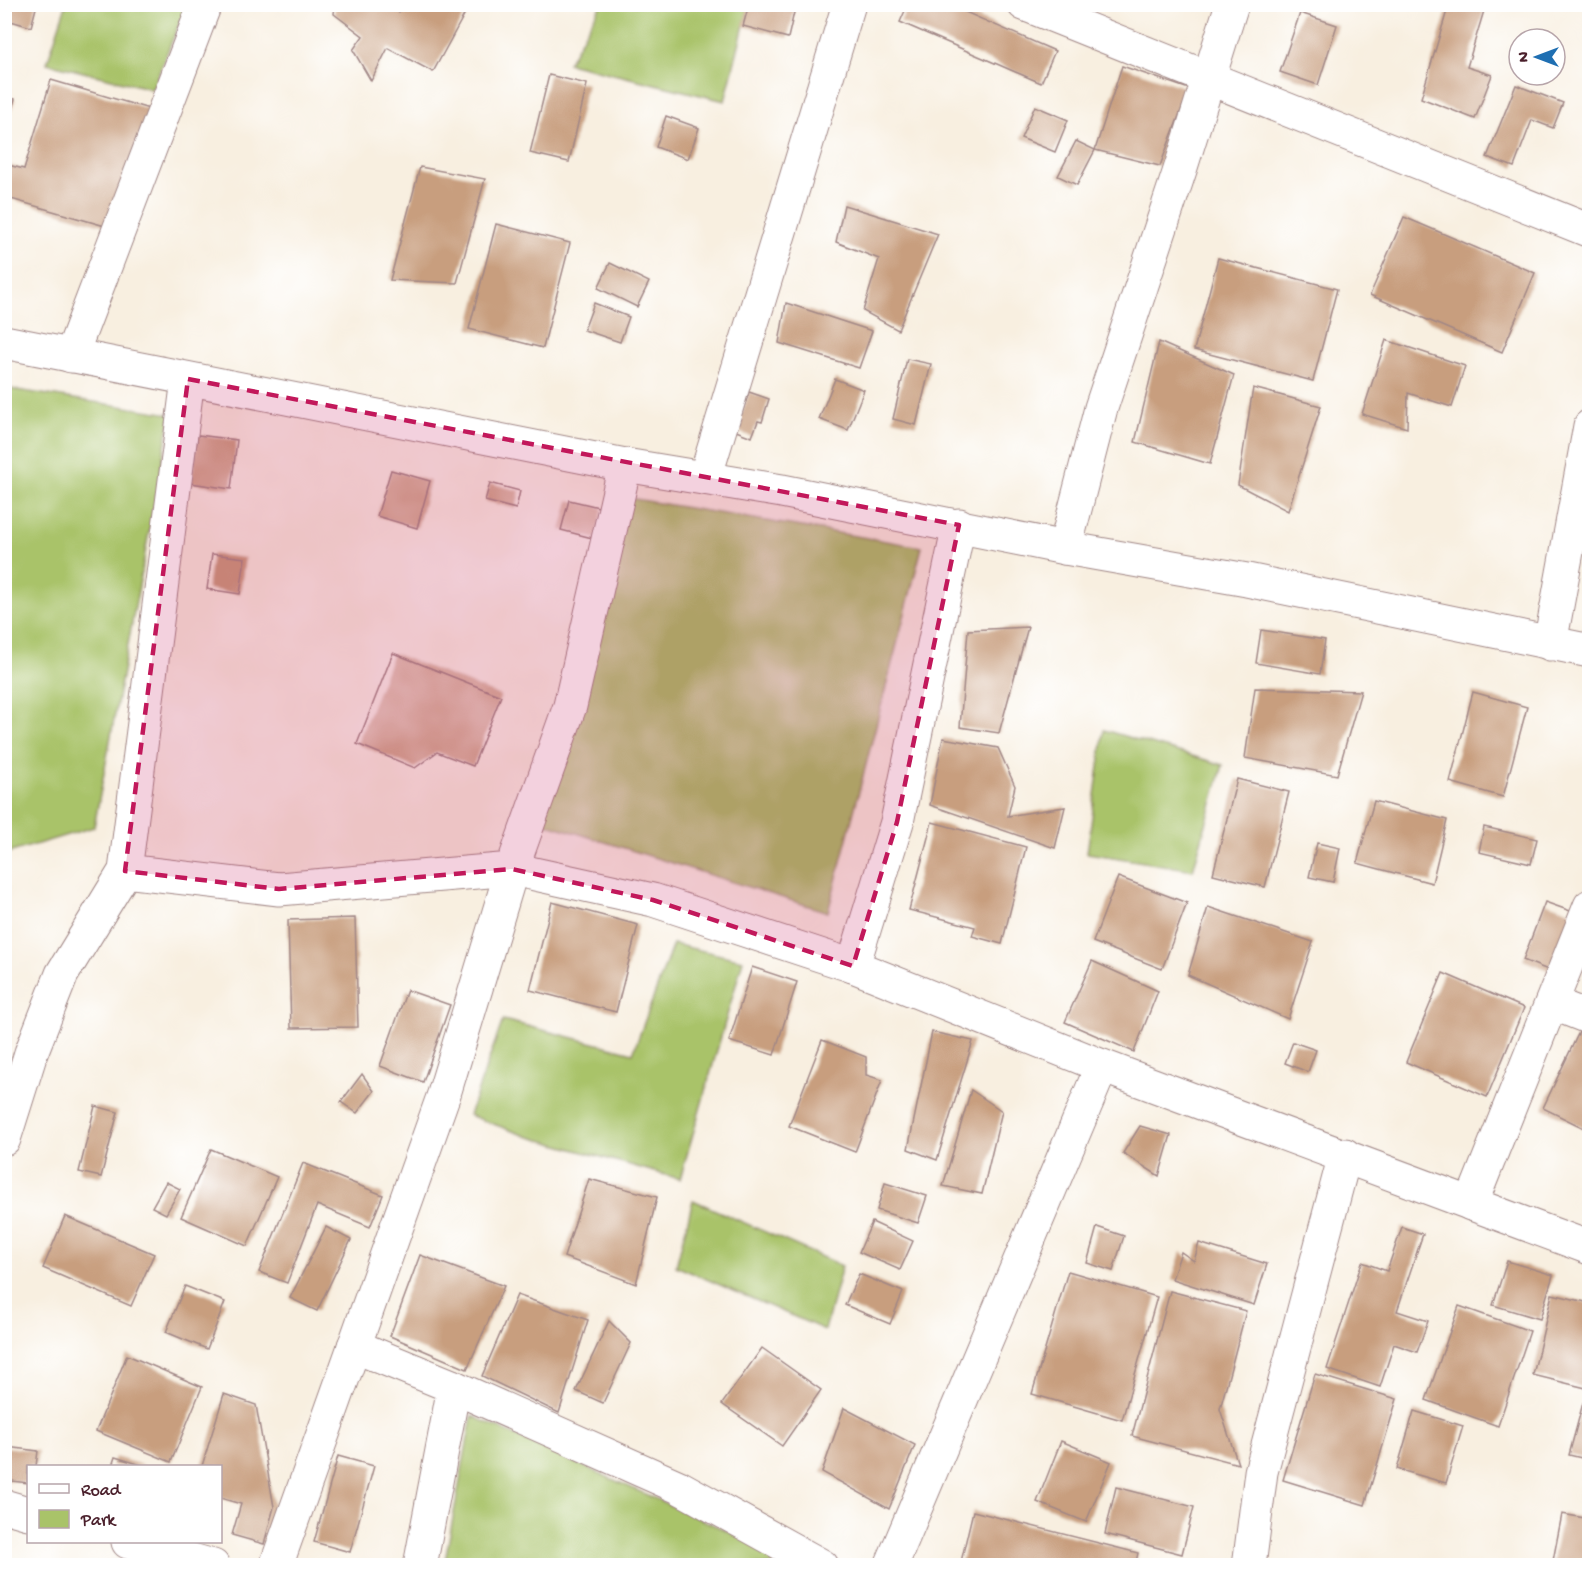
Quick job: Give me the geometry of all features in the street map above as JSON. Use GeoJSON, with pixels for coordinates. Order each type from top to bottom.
{"type":"FeatureCollection","features":[{"type":"Feature","properties":{"kind":"street"},"geometry":{"type":"LineString","coordinates":[[71,356],[205,4]]}},
{"type":"Feature","properties":{"kind":"street"},"geometry":{"type":"LineString","coordinates":[[705,478],[849,4]]}},
{"type":"Feature","properties":{"kind":"street"},"geometry":{"type":"LineString","coordinates":[[1024,4],[1590,231]]}},
{"type":"Feature","properties":{"kind":"street"},"geometry":{"type":"LineString","coordinates":[[1065,548],[1101,408],[1232,4]]}},
{"type":"Feature","properties":{"kind":"street"},"geometry":{"type":"LineString","coordinates":[[4,342],[625,465],[1248,580],[1590,651]]}},
{"type":"Feature","properties":{"kind":"street"},"geometry":{"type":"LineString","coordinates":[[4,1139],[31,1053],[62,974],[125,871],[188,379]]}},
{"type":"Feature","properties":{"kind":"street"},"geometry":{"type":"LineString","coordinates":[[1550,644],[1590,426]]}},
{"type":"Feature","properties":{"kind":"street"},"geometry":{"type":"LineString","coordinates":[[276,1566],[444,1094],[512,869],[570,706],[625,465]]}},
{"type":"Feature","properties":{"kind":"street"},"geometry":{"type":"LineString","coordinates":[[853,966],[897,822],[959,525]]}},
{"type":"Feature","properties":{"kind":"street"},"geometry":{"type":"LineString","coordinates":[[125,871],[279,889],[512,869],[653,900],[853,966],[1102,1066],[1590,1248]]}},
{"type":"Feature","properties":{"kind":"street"},"geometry":{"type":"LineString","coordinates":[[1471,1204],[1590,906]]}},
{"type":"Feature","properties":{"kind":"street"},"geometry":{"type":"LineString","coordinates":[[1552,1003],[1590,1018]]}},
{"type":"Feature","properties":{"kind":"street"},"geometry":{"type":"LineString","coordinates":[[891,1566],[1102,1066]]}},
{"type":"Feature","properties":{"kind":"street"},"geometry":{"type":"LineString","coordinates":[[1249,1566],[1261,1472],[1345,1155]]}},
{"type":"Feature","properties":{"kind":"street"},"geometry":{"type":"LineString","coordinates":[[354,1346],[454,1387],[680,1487],[822,1566]]}},
{"type":"Feature","properties":{"kind":"street"},"geometry":{"type":"LineString","coordinates":[[420,1566],[454,1387]]}},
{"type":"Feature","properties":{"kind":"street"},"geometry":{"type":"LineString","coordinates":[[4,1506],[27,1513]]}},
{"type":"Feature","properties":{"kind":"street"},"geometry":{"type":"LineString","coordinates":[[132,1543],[213,1566]]}},
{"type":"Feature","properties":{"kind":"highlighted area"},"geometry":{"type":"Polygon","coordinates":[[[188,379],[959,525],[897,822],[853,966],[653,900],[512,869],[279,889],[125,871],[188,379]]]}},
{"type":"Feature","properties":{"kind":"green space"},"geometry":{"type":"Polygon","coordinates":[[[66,4],[187,5],[152,89],[47,63],[66,4]]]}},
{"type":"Feature","properties":{"kind":"green space"},"geometry":{"type":"Polygon","coordinates":[[[601,5],[749,5],[725,101],[568,63],[601,5]]]}},
{"type":"Feature","properties":{"kind":"green space"},"geometry":{"type":"Polygon","coordinates":[[[4,388],[171,414],[94,827],[5,854],[4,388]]]}},
{"type":"Feature","properties":{"kind":"green space"},"geometry":{"type":"Polygon","coordinates":[[[623,497],[922,547],[828,912],[535,820],[623,497]]]}},
{"type":"Feature","properties":{"kind":"green space"},"geometry":{"type":"Polygon","coordinates":[[[1104,730],[1223,765],[1193,870],[1087,853],[1104,730]]]}},
{"type":"Feature","properties":{"kind":"green space"},"geometry":{"type":"Polygon","coordinates":[[[673,944],[743,960],[680,1179],[526,1136],[469,1115],[503,1020],[633,1053],[673,944]]]}},
{"type":"Feature","properties":{"kind":"green space"},"geometry":{"type":"Polygon","coordinates":[[[693,1200],[842,1266],[825,1330],[676,1266],[693,1200]]]}},
{"type":"Feature","properties":{"kind":"green space"},"geometry":{"type":"Polygon","coordinates":[[[472,1416],[803,1565],[444,1566],[472,1416]]]}},
{"type":"Feature","properties":{"kind":"building"},"geometry":{"type":"Polygon","coordinates":[[[4,4],[37,4],[31,27],[4,19],[4,4]]]}},
{"type":"Feature","properties":{"kind":"building"},"geometry":{"type":"Polygon","coordinates":[[[335,4],[384,4],[399,12],[403,4],[470,4],[433,72],[388,48],[371,81],[353,50],[363,36],[334,14],[335,4]]]}},
{"type":"Feature","properties":{"kind":"building"},"geometry":{"type":"Polygon","coordinates":[[[749,4],[796,4],[788,38],[743,26],[749,4]]]}},
{"type":"Feature","properties":{"kind":"building"},"geometry":{"type":"Polygon","coordinates":[[[908,4],[947,4],[1055,51],[1041,83],[900,22],[908,4]]]}},
{"type":"Feature","properties":{"kind":"building"},"geometry":{"type":"Polygon","coordinates":[[[1449,4],[1486,4],[1467,67],[1492,75],[1475,119],[1421,98],[1449,4]]]}},
{"type":"Feature","properties":{"kind":"building"},"geometry":{"type":"Polygon","coordinates":[[[1300,13],[1337,25],[1318,85],[1280,72],[1300,13]]]}},
{"type":"Feature","properties":{"kind":"building"},"geometry":{"type":"Polygon","coordinates":[[[1122,66],[1189,89],[1160,166],[1095,150],[1122,66]]]}},
{"type":"Feature","properties":{"kind":"building"},"geometry":{"type":"Polygon","coordinates":[[[549,75],[587,84],[569,162],[530,153],[549,75]]]}},
{"type":"Feature","properties":{"kind":"building"},"geometry":{"type":"Polygon","coordinates":[[[51,80],[156,111],[105,226],[4,197],[4,164],[24,169],[51,80]]]}},
{"type":"Feature","properties":{"kind":"building"},"geometry":{"type":"Polygon","coordinates":[[[1515,87],[1521,87],[1563,103],[1553,128],[1532,120],[1514,167],[1487,157],[1515,87]]]}},
{"type":"Feature","properties":{"kind":"building"},"geometry":{"type":"Polygon","coordinates":[[[4,96],[15,99],[5,129],[4,129],[4,96]]]}},
{"type":"Feature","properties":{"kind":"building"},"geometry":{"type":"Polygon","coordinates":[[[1035,106],[1068,120],[1055,152],[1021,138],[1035,106]]]}},
{"type":"Feature","properties":{"kind":"building"},"geometry":{"type":"Polygon","coordinates":[[[666,116],[699,128],[688,159],[656,147],[666,116]]]}},
{"type":"Feature","properties":{"kind":"building"},"geometry":{"type":"Polygon","coordinates":[[[1076,141],[1095,150],[1077,185],[1058,176],[1076,141]]]}},
{"type":"Feature","properties":{"kind":"building"},"geometry":{"type":"Polygon","coordinates":[[[420,167],[485,179],[457,283],[390,280],[420,167]]]}},
{"type":"Feature","properties":{"kind":"building"},"geometry":{"type":"Polygon","coordinates":[[[844,205],[938,234],[898,330],[863,311],[879,259],[836,242],[844,205]]]}},
{"type":"Feature","properties":{"kind":"building"},"geometry":{"type":"Polygon","coordinates":[[[1404,217],[1535,273],[1502,352],[1370,295],[1404,217]]]}},
{"type":"Feature","properties":{"kind":"building"},"geometry":{"type":"Polygon","coordinates":[[[496,224],[570,243],[543,348],[469,329],[496,224]]]}},
{"type":"Feature","properties":{"kind":"building"},"geometry":{"type":"Polygon","coordinates":[[[1218,258],[1337,289],[1313,381],[1194,350],[1218,258]]]}},
{"type":"Feature","properties":{"kind":"building"},"geometry":{"type":"Polygon","coordinates":[[[610,263],[649,282],[637,307],[598,288],[610,263]]]}},
{"type":"Feature","properties":{"kind":"building"},"geometry":{"type":"Polygon","coordinates":[[[594,303],[629,317],[620,342],[584,330],[594,303]]]}},
{"type":"Feature","properties":{"kind":"building"},"geometry":{"type":"Polygon","coordinates":[[[786,303],[872,331],[859,368],[779,343],[786,303]]]}},
{"type":"Feature","properties":{"kind":"building"},"geometry":{"type":"Polygon","coordinates":[[[1386,340],[1465,366],[1452,407],[1408,393],[1407,428],[1362,414],[1386,340]]]}},
{"type":"Feature","properties":{"kind":"building"},"geometry":{"type":"Polygon","coordinates":[[[1159,342],[1234,375],[1210,464],[1135,442],[1159,342]]]}},
{"type":"Feature","properties":{"kind":"building"},"geometry":{"type":"Polygon","coordinates":[[[907,359],[931,364],[916,425],[893,419],[907,359]]]}},
{"type":"Feature","properties":{"kind":"building"},"geometry":{"type":"Polygon","coordinates":[[[835,379],[864,390],[848,430],[819,419],[835,379]]]}},
{"type":"Feature","properties":{"kind":"building"},"geometry":{"type":"Polygon","coordinates":[[[1253,388],[1321,406],[1288,511],[1238,485],[1253,388]]]}},
{"type":"Feature","properties":{"kind":"building"},"geometry":{"type":"Polygon","coordinates":[[[749,392],[769,399],[762,422],[758,421],[752,437],[736,431],[749,392]]]}},
{"type":"Feature","properties":{"kind":"building"},"geometry":{"type":"Polygon","coordinates":[[[198,435],[237,440],[231,489],[191,483],[198,435]]]}},
{"type":"Feature","properties":{"kind":"building"},"geometry":{"type":"Polygon","coordinates":[[[391,470],[430,481],[417,528],[377,516],[391,470]]]}},
{"type":"Feature","properties":{"kind":"building"},"geometry":{"type":"Polygon","coordinates":[[[490,483],[520,491],[516,509],[485,501],[490,483]]]}},
{"type":"Feature","properties":{"kind":"building"},"geometry":{"type":"Polygon","coordinates":[[[569,500],[603,508],[596,539],[561,530],[569,500]]]}},
{"type":"Feature","properties":{"kind":"building"},"geometry":{"type":"Polygon","coordinates":[[[212,554],[245,558],[240,594],[207,589],[212,554]]]}},
{"type":"Feature","properties":{"kind":"building"},"geometry":{"type":"Polygon","coordinates":[[[1028,627],[999,733],[960,727],[968,630],[1028,627]]]}},
{"type":"Feature","properties":{"kind":"building"},"geometry":{"type":"Polygon","coordinates":[[[1261,630],[1325,640],[1320,674],[1256,663],[1261,630]]]}},
{"type":"Feature","properties":{"kind":"building"},"geometry":{"type":"Polygon","coordinates":[[[393,653],[501,696],[473,766],[437,752],[415,768],[357,744],[393,653]]]}},
{"type":"Feature","properties":{"kind":"building"},"geometry":{"type":"Polygon","coordinates":[[[1255,688],[1361,691],[1337,775],[1245,758],[1255,688]]]}},
{"type":"Feature","properties":{"kind":"building"},"geometry":{"type":"Polygon","coordinates":[[[1473,692],[1527,707],[1503,797],[1450,782],[1473,692]]]}},
{"type":"Feature","properties":{"kind":"building"},"geometry":{"type":"Polygon","coordinates":[[[943,738],[998,748],[1015,786],[1008,816],[1065,807],[1055,848],[930,805],[943,738]]]}},
{"type":"Feature","properties":{"kind":"building"},"geometry":{"type":"Polygon","coordinates":[[[1237,779],[1289,792],[1265,887],[1213,874],[1237,779]]]}},
{"type":"Feature","properties":{"kind":"building"},"geometry":{"type":"Polygon","coordinates":[[[1374,801],[1447,820],[1432,883],[1357,863],[1374,801]]]}},
{"type":"Feature","properties":{"kind":"building"},"geometry":{"type":"Polygon","coordinates":[[[932,822],[1026,847],[1002,944],[972,936],[975,927],[909,910],[932,822]]]}},
{"type":"Feature","properties":{"kind":"building"},"geometry":{"type":"Polygon","coordinates":[[[1484,827],[1537,839],[1531,864],[1479,852],[1484,827]]]}},
{"type":"Feature","properties":{"kind":"building"},"geometry":{"type":"Polygon","coordinates":[[[1317,843],[1340,848],[1333,882],[1309,877],[1317,843]]]}},
{"type":"Feature","properties":{"kind":"building"},"geometry":{"type":"Polygon","coordinates":[[[1118,877],[1187,903],[1162,969],[1093,942],[1118,877]]]}},
{"type":"Feature","properties":{"kind":"building"},"geometry":{"type":"Polygon","coordinates":[[[552,902],[638,925],[616,1012],[530,990],[552,902]]]}},
{"type":"Feature","properties":{"kind":"building"},"geometry":{"type":"Polygon","coordinates":[[[1545,902],[1576,913],[1553,972],[1523,960],[1545,902]]]}},
{"type":"Feature","properties":{"kind":"building"},"geometry":{"type":"Polygon","coordinates":[[[1208,907],[1313,942],[1288,1019],[1188,975],[1208,907]]]}},
{"type":"Feature","properties":{"kind":"building"},"geometry":{"type":"Polygon","coordinates":[[[355,918],[358,1027],[291,1028],[288,920],[355,918]]]}},
{"type":"Feature","properties":{"kind":"building"},"geometry":{"type":"Polygon","coordinates":[[[1092,961],[1158,991],[1134,1052],[1065,1022],[1092,961]]]}},
{"type":"Feature","properties":{"kind":"building"},"geometry":{"type":"Polygon","coordinates":[[[752,967],[797,982],[774,1055],[729,1041],[752,967]]]}},
{"type":"Feature","properties":{"kind":"building"},"geometry":{"type":"Polygon","coordinates":[[[1443,973],[1524,1008],[1487,1097],[1406,1062],[1443,973]]]}},
{"type":"Feature","properties":{"kind":"building"},"geometry":{"type":"Polygon","coordinates":[[[407,990],[450,1005],[423,1082],[380,1066],[407,990]]]}},
{"type":"Feature","properties":{"kind":"building"},"geometry":{"type":"Polygon","coordinates":[[[1580,1030],[1590,1034],[1590,1131],[1543,1108],[1580,1030]]]}},
{"type":"Feature","properties":{"kind":"building"},"geometry":{"type":"Polygon","coordinates":[[[932,1032],[973,1041],[937,1160],[908,1149],[932,1032]]]}},
{"type":"Feature","properties":{"kind":"building"},"geometry":{"type":"Polygon","coordinates":[[[822,1040],[866,1057],[866,1075],[882,1080],[855,1152],[789,1126],[822,1040]]]}},
{"type":"Feature","properties":{"kind":"building"},"geometry":{"type":"Polygon","coordinates":[[[1293,1042],[1316,1050],[1308,1072],[1285,1063],[1293,1042]]]}},
{"type":"Feature","properties":{"kind":"building"},"geometry":{"type":"Polygon","coordinates":[[[362,1074],[374,1091],[357,1113],[341,1102],[362,1074]]]}},
{"type":"Feature","properties":{"kind":"building"},"geometry":{"type":"Polygon","coordinates":[[[971,1090],[1002,1111],[982,1194],[943,1186],[971,1090]]]}},
{"type":"Feature","properties":{"kind":"building"},"geometry":{"type":"Polygon","coordinates":[[[95,1106],[118,1112],[101,1177],[79,1172],[95,1106]]]}},
{"type":"Feature","properties":{"kind":"building"},"geometry":{"type":"Polygon","coordinates":[[[1140,1126],[1171,1135],[1159,1176],[1123,1153],[1140,1126]]]}},
{"type":"Feature","properties":{"kind":"building"},"geometry":{"type":"Polygon","coordinates":[[[211,1149],[277,1177],[247,1246],[181,1217],[211,1149]]]}},
{"type":"Feature","properties":{"kind":"building"},"geometry":{"type":"Polygon","coordinates":[[[303,1163],[383,1195],[370,1227],[317,1205],[287,1283],[259,1272],[303,1163]]]}},
{"type":"Feature","properties":{"kind":"building"},"geometry":{"type":"Polygon","coordinates":[[[589,1179],[657,1197],[636,1284],[564,1257],[589,1179]]]}},
{"type":"Feature","properties":{"kind":"building"},"geometry":{"type":"Polygon","coordinates":[[[166,1182],[180,1189],[166,1214],[152,1207],[166,1182]]]}},
{"type":"Feature","properties":{"kind":"building"},"geometry":{"type":"Polygon","coordinates":[[[885,1183],[927,1196],[918,1223],[877,1210],[885,1183]]]}},
{"type":"Feature","properties":{"kind":"building"},"geometry":{"type":"Polygon","coordinates":[[[65,1216],[154,1254],[131,1306],[43,1268],[65,1216]]]}},
{"type":"Feature","properties":{"kind":"building"},"geometry":{"type":"Polygon","coordinates":[[[872,1222],[913,1241],[900,1270],[859,1252],[872,1222]]]}},
{"type":"Feature","properties":{"kind":"building"},"geometry":{"type":"Polygon","coordinates":[[[326,1227],[351,1240],[317,1311],[290,1298],[326,1227]]]}},
{"type":"Feature","properties":{"kind":"building"},"geometry":{"type":"Polygon","coordinates":[[[1097,1227],[1124,1236],[1113,1271],[1087,1263],[1097,1227]]]}},
{"type":"Feature","properties":{"kind":"building"},"geometry":{"type":"Polygon","coordinates":[[[1402,1227],[1423,1234],[1397,1311],[1428,1321],[1417,1352],[1394,1344],[1380,1387],[1327,1369],[1362,1262],[1387,1271],[1402,1227]]]}},
{"type":"Feature","properties":{"kind":"building"},"geometry":{"type":"Polygon","coordinates":[[[1199,1243],[1267,1264],[1254,1305],[1172,1279],[1181,1252],[1194,1261],[1199,1243]]]}},
{"type":"Feature","properties":{"kind":"building"},"geometry":{"type":"Polygon","coordinates":[[[420,1255],[504,1286],[467,1369],[390,1336],[420,1255]]]}},
{"type":"Feature","properties":{"kind":"building"},"geometry":{"type":"Polygon","coordinates":[[[1507,1261],[1553,1275],[1540,1319],[1493,1305],[1507,1261]]]}},
{"type":"Feature","properties":{"kind":"building"},"geometry":{"type":"Polygon","coordinates":[[[1068,1271],[1157,1297],[1122,1420],[1032,1394],[1068,1271]]]}},
{"type":"Feature","properties":{"kind":"building"},"geometry":{"type":"Polygon","coordinates":[[[859,1274],[903,1292],[890,1324],[845,1305],[859,1274]]]}},
{"type":"Feature","properties":{"kind":"building"},"geometry":{"type":"Polygon","coordinates":[[[185,1286],[225,1302],[207,1349],[166,1332],[185,1286]]]}},
{"type":"Feature","properties":{"kind":"building"},"geometry":{"type":"Polygon","coordinates":[[[1170,1291],[1246,1311],[1220,1409],[1238,1464],[1132,1436],[1170,1291]]]}},
{"type":"Feature","properties":{"kind":"building"},"geometry":{"type":"Polygon","coordinates":[[[1552,1294],[1590,1303],[1590,1389],[1533,1375],[1552,1294]]]}},
{"type":"Feature","properties":{"kind":"building"},"geometry":{"type":"Polygon","coordinates":[[[517,1295],[588,1320],[559,1413],[482,1376],[517,1295]]]}},
{"type":"Feature","properties":{"kind":"building"},"geometry":{"type":"Polygon","coordinates":[[[1459,1306],[1530,1331],[1498,1426],[1426,1400],[1459,1306]]]}},
{"type":"Feature","properties":{"kind":"building"},"geometry":{"type":"Polygon","coordinates":[[[609,1321],[631,1343],[603,1403],[576,1391],[609,1321]]]}},
{"type":"Feature","properties":{"kind":"building"},"geometry":{"type":"Polygon","coordinates":[[[762,1348],[821,1390],[782,1446],[722,1404],[762,1348]]]}},
{"type":"Feature","properties":{"kind":"building"},"geometry":{"type":"Polygon","coordinates":[[[127,1355],[202,1387],[171,1462],[96,1431],[127,1355]]]}},
{"type":"Feature","properties":{"kind":"building"},"geometry":{"type":"Polygon","coordinates":[[[1315,1374],[1397,1399],[1365,1505],[1283,1480],[1315,1374]]]}},
{"type":"Feature","properties":{"kind":"building"},"geometry":{"type":"Polygon","coordinates":[[[224,1394],[256,1405],[274,1507],[264,1544],[232,1535],[241,1504],[222,1499],[222,1465],[202,1465],[224,1394]]]}},
{"type":"Feature","properties":{"kind":"building"},"geometry":{"type":"Polygon","coordinates":[[[1583,1403],[1590,1405],[1590,1460],[1569,1455],[1583,1403]]]}},
{"type":"Feature","properties":{"kind":"building"},"geometry":{"type":"Polygon","coordinates":[[[844,1408],[915,1445],[889,1509],[822,1472],[844,1408]]]}},
{"type":"Feature","properties":{"kind":"building"},"geometry":{"type":"Polygon","coordinates":[[[1414,1411],[1463,1426],[1446,1483],[1397,1469],[1414,1411]]]}},
{"type":"Feature","properties":{"kind":"building"},"geometry":{"type":"Polygon","coordinates":[[[1061,1441],[1111,1462],[1086,1522],[1037,1502],[1061,1441]]]}},
{"type":"Feature","properties":{"kind":"building"},"geometry":{"type":"Polygon","coordinates":[[[6,1447],[38,1451],[36,1465],[27,1465],[27,1483],[4,1480],[6,1447]]]}},
{"type":"Feature","properties":{"kind":"building"},"geometry":{"type":"Polygon","coordinates":[[[338,1456],[374,1466],[350,1552],[314,1542],[338,1456]]]}},
{"type":"Feature","properties":{"kind":"building"},"geometry":{"type":"Polygon","coordinates":[[[115,1457],[142,1465],[112,1465],[115,1457]]]}},
{"type":"Feature","properties":{"kind":"building"},"geometry":{"type":"Polygon","coordinates":[[[1116,1487],[1194,1507],[1182,1554],[1105,1534],[1116,1487]]]}},
{"type":"Feature","properties":{"kind":"building"},"geometry":{"type":"Polygon","coordinates":[[[973,1511],[1138,1553],[1135,1566],[960,1566],[973,1511]]]}},
{"type":"Feature","properties":{"kind":"building"},"geometry":{"type":"Polygon","coordinates":[[[1562,1514],[1590,1519],[1590,1566],[1552,1566],[1562,1514]]]}}]}
